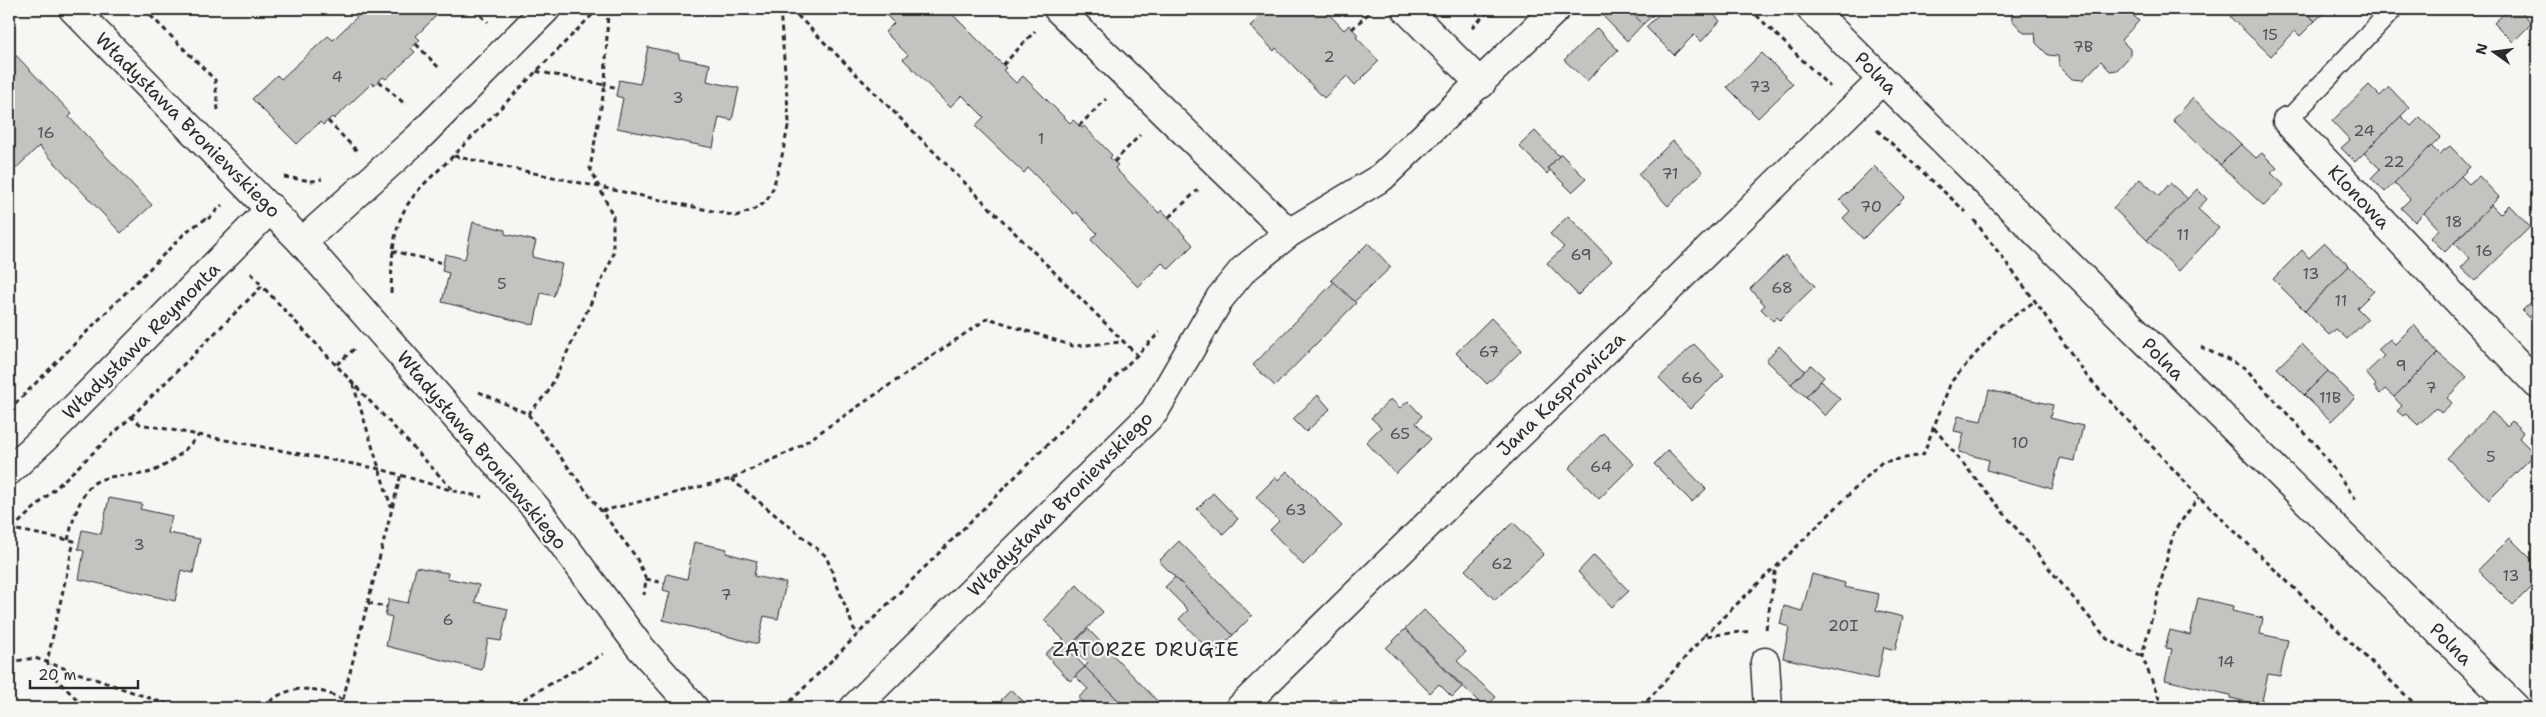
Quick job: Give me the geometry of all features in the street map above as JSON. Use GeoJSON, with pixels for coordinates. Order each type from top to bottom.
{"type":"FeatureCollection","features":[{"type":"Feature","properties":{"kind":"street","name":"Władysława Broniewskiego"},"geometry":{"type":"LineString","coordinates":[[72,9],[271,208],[302,242],[536,508],[639,646],[694,708]]}},
{"type":"Feature","properties":{"kind":"street"},"geometry":{"type":"LineString","coordinates":[[302,242],[418,138],[546,9]]}},
{"type":"Feature","properties":{"kind":"street"},"geometry":{"type":"LineString","coordinates":[[1058,9],[1289,233]]}},
{"type":"Feature","properties":{"kind":"street"},"geometry":{"type":"LineString","coordinates":[[1406,9],[1481,84]]}},
{"type":"Feature","properties":{"kind":"street","name":"Władysława Broniewskiego"},"geometry":{"type":"LineString","coordinates":[[854,708],[1154,412],[1220,298],[1243,270],[1289,233],[1382,177],[1481,84],[1556,9]]}},
{"type":"Feature","properties":{"kind":"street","name":"Polna"},"geometry":{"type":"LineString","coordinates":[[1811,9],[2516,708]]}},
{"type":"Feature","properties":{"kind":"street","name":"Jana Kasprowicza"},"geometry":{"type":"LineString","coordinates":[[1240,708],[1882,80]]}},
{"type":"Feature","properties":{"kind":"street","name":"Klonowa"},"geometry":{"type":"LineString","coordinates":[[2287,121],[2537,384]]}},
{"type":"Feature","properties":{"kind":"street","name":"Władysława Reymonta"},"geometry":{"type":"LineString","coordinates":[[9,472],[51,432],[271,208]]}},
{"type":"Feature","properties":{"kind":"street"},"geometry":{"type":"LineString","coordinates":[[1766,662],[1768,708]]}},
{"type":"Feature","properties":{"kind":"lane","name":"Klonowa"},"geometry":{"type":"LineString","coordinates":[[2287,121],[2393,9]]}},
{"type":"Feature","properties":{"kind":"path"},"geometry":{"type":"LineString","coordinates":[[144,9],[214,80],[219,118]]}},
{"type":"Feature","properties":{"kind":"path"},"geometry":{"type":"LineString","coordinates":[[474,9],[492,25]]}},
{"type":"Feature","properties":{"kind":"path"},"geometry":{"type":"LineString","coordinates":[[336,365],[395,311],[391,295],[392,252],[403,213],[425,181],[453,156],[598,9]]}},
{"type":"Feature","properties":{"kind":"path"},"geometry":{"type":"LineString","coordinates":[[528,414],[548,392],[613,257],[613,216],[590,168],[605,85],[608,9]]}},
{"type":"Feature","properties":{"kind":"path"},"geometry":{"type":"LineString","coordinates":[[453,156],[736,216],[753,210],[766,202],[773,188],[789,122],[780,9]]}},
{"type":"Feature","properties":{"kind":"path"},"geometry":{"type":"LineString","coordinates":[[791,9],[1138,356]]}},
{"type":"Feature","properties":{"kind":"path"},"geometry":{"type":"LineString","coordinates":[[1445,48],[1453,39],[1461,39],[1490,9]]}},
{"type":"Feature","properties":{"kind":"path"},"geometry":{"type":"LineString","coordinates":[[1750,9],[1853,108],[1974,219],[2086,375],[2199,497],[2419,708]]}},
{"type":"Feature","properties":{"kind":"path"},"geometry":{"type":"LineString","coordinates":[[1352,29],[1371,11]]}},
{"type":"Feature","properties":{"kind":"path"},"geometry":{"type":"LineString","coordinates":[[1003,65],[1037,30]]}},
{"type":"Feature","properties":{"kind":"path"},"geometry":{"type":"LineString","coordinates":[[416,44],[444,73]]}},
{"type":"Feature","properties":{"kind":"path"},"geometry":{"type":"LineString","coordinates":[[485,70],[536,71],[618,88]]}},
{"type":"Feature","properties":{"kind":"path"},"geometry":{"type":"LineString","coordinates":[[379,81],[409,108]]}},
{"type":"Feature","properties":{"kind":"path"},"geometry":{"type":"LineString","coordinates":[[1079,126],[1106,98]]}},
{"type":"Feature","properties":{"kind":"path"},"geometry":{"type":"LineString","coordinates":[[328,121],[361,154]]}},
{"type":"Feature","properties":{"kind":"path"},"geometry":{"type":"LineString","coordinates":[[1114,162],[1142,133]]}},
{"type":"Feature","properties":{"kind":"path"},"geometry":{"type":"LineString","coordinates":[[278,173],[284,177],[313,181],[330,177]]}},
{"type":"Feature","properties":{"kind":"path"},"geometry":{"type":"LineString","coordinates":[[1169,217],[1205,183]]}},
{"type":"Feature","properties":{"kind":"path"},"geometry":{"type":"LineString","coordinates":[[9,410],[187,231],[207,218]]}},
{"type":"Feature","properties":{"kind":"path"},"geometry":{"type":"LineString","coordinates":[[392,252],[443,263]]}},
{"type":"Feature","properties":{"kind":"path"},"geometry":{"type":"LineString","coordinates":[[10,530],[131,417],[262,286],[454,491]]}},
{"type":"Feature","properties":{"kind":"path"},"geometry":{"type":"LineString","coordinates":[[1641,708],[1704,636],[1882,462],[1923,455],[1951,382],[2000,325],[2034,301]]}},
{"type":"Feature","properties":{"kind":"path"},"geometry":{"type":"LineString","coordinates":[[602,511],[731,479],[797,448],[988,318],[1074,346],[1123,342]]}},
{"type":"Feature","properties":{"kind":"path"},"geometry":{"type":"LineString","coordinates":[[784,708],[1166,326]]}},
{"type":"Feature","properties":{"kind":"path"},"geometry":{"type":"LineString","coordinates":[[352,382],[392,508]]}},
{"type":"Feature","properties":{"kind":"path"},"geometry":{"type":"LineString","coordinates":[[472,389],[528,414],[636,557],[646,579],[644,593],[647,602]]}},
{"type":"Feature","properties":{"kind":"path"},"geometry":{"type":"LineString","coordinates":[[131,417],[140,424],[380,469],[454,491],[484,497]]}},
{"type":"Feature","properties":{"kind":"path"},"geometry":{"type":"LineString","coordinates":[[1934,427],[2107,639],[2142,656]]}},
{"type":"Feature","properties":{"kind":"path"},"geometry":{"type":"LineString","coordinates":[[68,540],[75,514],[87,489],[98,480],[149,472],[163,467],[199,435]]}},
{"type":"Feature","properties":{"kind":"path"},"geometry":{"type":"LineString","coordinates":[[343,699],[401,474]]}},
{"type":"Feature","properties":{"kind":"path"},"geometry":{"type":"LineString","coordinates":[[731,479],[826,556],[854,629],[859,634]]}},
{"type":"Feature","properties":{"kind":"path"},"geometry":{"type":"LineString","coordinates":[[2163,708],[2142,656],[2174,531],[2199,497]]}},
{"type":"Feature","properties":{"kind":"path"},"geometry":{"type":"LineString","coordinates":[[10,530],[74,541],[80,539]]}},
{"type":"Feature","properties":{"kind":"path"},"geometry":{"type":"LineString","coordinates":[[74,541],[47,662],[57,680],[86,708]]}},
{"type":"Feature","properties":{"kind":"path"},"geometry":{"type":"LineString","coordinates":[[1766,662],[1765,630],[1776,567]]}},
{"type":"Feature","properties":{"kind":"path"},"geometry":{"type":"LineString","coordinates":[[646,579],[664,583]]}},
{"type":"Feature","properties":{"kind":"path"},"geometry":{"type":"LineString","coordinates":[[368,603],[387,607]]}},
{"type":"Feature","properties":{"kind":"path"},"geometry":{"type":"LineString","coordinates":[[1704,636],[1765,630]]}},
{"type":"Feature","properties":{"kind":"path"},"geometry":{"type":"LineString","coordinates":[[508,708],[608,651]]}},
{"type":"Feature","properties":{"kind":"path"},"geometry":{"type":"LineString","coordinates":[[9,662],[35,658],[178,708]]}},
{"type":"Feature","properties":{"kind":"path"},"geometry":{"type":"LineString","coordinates":[[264,708],[270,702],[288,692],[306,688],[343,699],[354,708]]}},
{"type":"Feature","properties":{"kind":"path"},"geometry":{"type":"LineString","coordinates":[[2408,708],[2411,701]]}},
{"type":"Feature","properties":{"kind":"building"},"geometry":{"type":"Polygon","coordinates":[[[365,9],[443,9],[416,36],[420,40],[411,48],[415,52],[386,79],[383,77],[374,85],[372,83],[334,119],[332,117],[323,125],[320,122],[297,144],[252,99],[277,75],[281,79],[328,36],[333,40],[365,9]]]}},
{"type":"Feature","properties":{"kind":"building"},"geometry":{"type":"Polygon","coordinates":[[[880,9],[952,9],[950,12],[1006,68],[1003,70],[1016,83],[1023,76],[1070,123],[1073,120],[1082,128],[1084,126],[1112,155],[1110,158],[1118,165],[1115,168],[1159,213],[1162,210],[1193,245],[1169,269],[1162,263],[1138,287],[1091,240],[1097,233],[1076,212],[1074,214],[1028,168],[1024,173],[975,126],[984,117],[962,95],[950,107],[903,59],[908,55],[885,32],[894,23],[880,9]]]}},
{"type":"Feature","properties":{"kind":"building"},"geometry":{"type":"Polygon","coordinates":[[[1251,9],[1324,9],[1344,30],[1349,25],[1358,35],[1356,37],[1379,61],[1355,85],[1347,76],[1324,98],[1276,48],[1274,51],[1250,26],[1259,17],[1251,9]]]}},
{"type":"Feature","properties":{"kind":"building"},"geometry":{"type":"Polygon","coordinates":[[[1609,9],[1628,9],[1643,24],[1627,41],[1602,15],[1609,9]]]}},
{"type":"Feature","properties":{"kind":"building"},"geometry":{"type":"Polygon","coordinates":[[[1628,9],[1660,9],[1643,24],[1628,9]]]}},
{"type":"Feature","properties":{"kind":"building"},"geometry":{"type":"Polygon","coordinates":[[[1664,9],[1709,9],[1720,21],[1701,42],[1694,35],[1674,55],[1646,27],[1664,9]]]}},
{"type":"Feature","properties":{"kind":"building"},"geometry":{"type":"Polygon","coordinates":[[[2011,9],[2127,9],[2139,21],[2121,40],[2130,49],[2130,56],[2117,70],[2110,71],[2101,61],[2083,80],[2072,79],[2059,66],[2058,56],[2048,55],[2036,43],[2035,33],[2024,33],[2012,20],[2011,9]]]}},
{"type":"Feature","properties":{"kind":"building"},"geometry":{"type":"Polygon","coordinates":[[[2239,9],[2302,9],[2315,21],[2300,36],[2295,31],[2271,56],[2230,17],[2239,9]]]}},
{"type":"Feature","properties":{"kind":"building"},"geometry":{"type":"Polygon","coordinates":[[[2302,9],[2328,9],[2315,21],[2302,9]]]}},
{"type":"Feature","properties":{"kind":"building"},"geometry":{"type":"Polygon","coordinates":[[[2509,9],[2519,9],[2532,23],[2513,42],[2494,23],[2509,9]]]}},
{"type":"Feature","properties":{"kind":"building"},"geometry":{"type":"Polygon","coordinates":[[[1597,28],[1618,50],[1587,81],[1564,60],[1597,28]]]}},
{"type":"Feature","properties":{"kind":"building"},"geometry":{"type":"Polygon","coordinates":[[[648,47],[679,54],[679,58],[710,64],[707,81],[739,88],[732,120],[719,117],[713,148],[617,128],[623,98],[616,96],[619,80],[640,84],[648,47]]]}},
{"type":"Feature","properties":{"kind":"building"},"geometry":{"type":"Polygon","coordinates":[[[9,48],[72,114],[69,117],[152,205],[121,233],[39,146],[9,175],[9,48]]]}},
{"type":"Feature","properties":{"kind":"building"},"geometry":{"type":"Polygon","coordinates":[[[1762,53],[1793,84],[1758,118],[1727,87],[1762,53]]]}},
{"type":"Feature","properties":{"kind":"building"},"geometry":{"type":"Polygon","coordinates":[[[2369,85],[2380,96],[2389,87],[2409,108],[2355,162],[2341,148],[2350,140],[2332,121],[2369,85]]]}},
{"type":"Feature","properties":{"kind":"building"},"geometry":{"type":"Polygon","coordinates":[[[2193,98],[2241,144],[2220,165],[2173,120],[2193,98]]]}},
{"type":"Feature","properties":{"kind":"building"},"geometry":{"type":"Polygon","coordinates":[[[2401,116],[2411,126],[2420,117],[2441,137],[2385,192],[2371,178],[2380,169],[2364,153],[2401,116]]]}},
{"type":"Feature","properties":{"kind":"building"},"geometry":{"type":"Polygon","coordinates":[[[1535,131],[1559,156],[1548,168],[1550,170],[1547,174],[1519,146],[1535,131]]]}},
{"type":"Feature","properties":{"kind":"building"},"geometry":{"type":"Polygon","coordinates":[[[1673,141],[1703,172],[1668,206],[1638,174],[1673,141]]]}},
{"type":"Feature","properties":{"kind":"building"},"geometry":{"type":"Polygon","coordinates":[[[2241,144],[2256,158],[2262,153],[2277,168],[2271,173],[2284,185],[2264,206],[2220,165],[2241,144]]]}},
{"type":"Feature","properties":{"kind":"building"},"geometry":{"type":"Polygon","coordinates":[[[2431,146],[2439,154],[2450,146],[2470,167],[2415,222],[2401,208],[2410,199],[2394,183],[2431,146]]]}},
{"type":"Feature","properties":{"kind":"building"},"geometry":{"type":"Polygon","coordinates":[[[1561,154],[1586,179],[1572,192],[1548,168],[1561,154]]]}},
{"type":"Feature","properties":{"kind":"building"},"geometry":{"type":"Polygon","coordinates":[[[1874,166],[1905,197],[1863,239],[1843,218],[1850,211],[1840,200],[1874,166]]]}},
{"type":"Feature","properties":{"kind":"building"},"geometry":{"type":"Polygon","coordinates":[[[2461,176],[2469,184],[2479,176],[2499,197],[2445,252],[2431,238],[2439,229],[2424,213],[2461,176]]]}},
{"type":"Feature","properties":{"kind":"building"},"geometry":{"type":"Polygon","coordinates":[[[2140,179],[2159,196],[2170,183],[2188,199],[2147,240],[2113,208],[2140,179]]]}},
{"type":"Feature","properties":{"kind":"building"},"geometry":{"type":"Polygon","coordinates":[[[2197,189],[2207,199],[2198,209],[2219,228],[2179,271],[2147,240],[2197,189]]]}},
{"type":"Feature","properties":{"kind":"building"},"geometry":{"type":"Polygon","coordinates":[[[2491,205],[2500,214],[2509,205],[2530,227],[2475,281],[2461,268],[2470,258],[2454,243],[2491,205]]]}},
{"type":"Feature","properties":{"kind":"building"},"geometry":{"type":"Polygon","coordinates":[[[1568,216],[1612,261],[1578,295],[1547,263],[1564,247],[1550,234],[1568,216]]]}},
{"type":"Feature","properties":{"kind":"building"},"geometry":{"type":"Polygon","coordinates":[[[473,222],[505,230],[505,234],[536,241],[532,257],[562,264],[554,296],[541,293],[534,325],[442,302],[449,273],[442,271],[445,254],[465,259],[473,222]]]}},
{"type":"Feature","properties":{"kind":"building"},"geometry":{"type":"Polygon","coordinates":[[[1368,243],[1391,267],[1354,302],[1331,280],[1368,243]]]}},
{"type":"Feature","properties":{"kind":"building"},"geometry":{"type":"Polygon","coordinates":[[[2325,243],[2349,266],[2305,311],[2273,279],[2302,250],[2309,258],[2325,243]]]}},
{"type":"Feature","properties":{"kind":"building"},"geometry":{"type":"Polygon","coordinates":[[[1785,255],[1815,286],[1780,320],[1777,317],[1773,321],[1761,309],[1765,305],[1750,289],[1785,255]]]}},
{"type":"Feature","properties":{"kind":"building"},"geometry":{"type":"Polygon","coordinates":[[[2349,266],[2374,291],[2357,308],[2368,319],[2347,339],[2336,329],[2329,335],[2305,311],[2349,266]]]}},
{"type":"Feature","properties":{"kind":"building"},"geometry":{"type":"Polygon","coordinates":[[[1334,282],[1356,303],[1275,386],[1253,365],[1334,282]]]}},
{"type":"Feature","properties":{"kind":"building"},"geometry":{"type":"Polygon","coordinates":[[[2537,285],[2536,325],[2522,311],[2536,297],[2531,291],[2537,285]]]}},
{"type":"Feature","properties":{"kind":"building"},"geometry":{"type":"Polygon","coordinates":[[[1491,318],[1522,350],[1487,384],[1456,353],[1491,318]]]}},
{"type":"Feature","properties":{"kind":"building"},"geometry":{"type":"Polygon","coordinates":[[[2414,325],[2438,353],[2394,397],[2385,389],[2380,394],[2374,387],[2376,385],[2366,373],[2384,356],[2378,350],[2390,339],[2395,344],[2414,325]]]}},
{"type":"Feature","properties":{"kind":"building"},"geometry":{"type":"Polygon","coordinates":[[[1694,344],[1724,375],[1690,409],[1659,378],[1694,344]]]}},
{"type":"Feature","properties":{"kind":"building"},"geometry":{"type":"Polygon","coordinates":[[[2302,344],[2328,371],[2304,395],[2277,368],[2302,344]]]}},
{"type":"Feature","properties":{"kind":"building"},"geometry":{"type":"Polygon","coordinates":[[[1779,346],[1805,371],[1791,384],[1766,360],[1779,346]]]}},
{"type":"Feature","properties":{"kind":"building"},"geometry":{"type":"Polygon","coordinates":[[[2438,353],[2467,377],[2447,398],[2452,403],[2441,413],[2436,408],[2418,425],[2406,414],[2403,416],[2397,411],[2402,406],[2394,397],[2438,353]]]}},
{"type":"Feature","properties":{"kind":"building"},"geometry":{"type":"Polygon","coordinates":[[[1811,365],[1824,377],[1806,397],[1791,384],[1811,365]]]}},
{"type":"Feature","properties":{"kind":"building"},"geometry":{"type":"Polygon","coordinates":[[[2328,371],[2355,398],[2331,421],[2304,395],[2328,371]]]}},
{"type":"Feature","properties":{"kind":"building"},"geometry":{"type":"Polygon","coordinates":[[[1821,381],[1840,399],[1825,416],[1806,397],[1821,381]]]}},
{"type":"Feature","properties":{"kind":"building"},"geometry":{"type":"Polygon","coordinates":[[[1989,390],[2053,405],[2050,418],[2083,426],[2075,461],[2060,458],[2052,489],[1987,470],[1989,460],[1959,452],[1964,433],[1954,431],[1958,416],[1981,421],[1989,390]]]}},
{"type":"Feature","properties":{"kind":"building"},"geometry":{"type":"Polygon","coordinates":[[[1318,395],[1330,409],[1306,432],[1293,419],[1318,395]]]}},
{"type":"Feature","properties":{"kind":"building"},"geometry":{"type":"Polygon","coordinates":[[[1391,399],[1400,408],[1408,401],[1422,416],[1416,423],[1431,439],[1396,474],[1366,442],[1381,427],[1371,418],[1391,399]]]}},
{"type":"Feature","properties":{"kind":"building"},"geometry":{"type":"Polygon","coordinates":[[[2492,412],[2507,426],[2512,421],[2523,432],[2519,438],[2535,454],[2489,500],[2447,458],[2492,412]]]}},
{"type":"Feature","properties":{"kind":"building"},"geometry":{"type":"Polygon","coordinates":[[[1603,433],[1634,464],[1599,499],[1569,468],[1603,433]]]}},
{"type":"Feature","properties":{"kind":"building"},"geometry":{"type":"Polygon","coordinates":[[[1668,450],[1706,489],[1692,502],[1654,464],[1668,450]]]}},
{"type":"Feature","properties":{"kind":"building"},"geometry":{"type":"Polygon","coordinates":[[[1287,471],[1342,526],[1303,565],[1270,530],[1279,521],[1256,497],[1276,477],[1278,480],[1287,471]]]}},
{"type":"Feature","properties":{"kind":"building"},"geometry":{"type":"Polygon","coordinates":[[[1213,493],[1238,519],[1223,534],[1197,509],[1213,493]]]}},
{"type":"Feature","properties":{"kind":"building"},"geometry":{"type":"Polygon","coordinates":[[[109,498],[142,504],[140,509],[172,516],[168,533],[200,539],[193,573],[181,570],[175,601],[79,579],[84,551],[78,549],[82,530],[101,534],[109,498]]]}},
{"type":"Feature","properties":{"kind":"building"},"geometry":{"type":"Polygon","coordinates":[[[1513,522],[1544,554],[1495,600],[1465,570],[1513,522]]]}},
{"type":"Feature","properties":{"kind":"building"},"geometry":{"type":"Polygon","coordinates":[[[2510,538],[2537,565],[2537,581],[2513,605],[2478,570],[2510,538]]]}},
{"type":"Feature","properties":{"kind":"building"},"geometry":{"type":"Polygon","coordinates":[[[1179,541],[1252,616],[1233,635],[1159,561],[1179,541]]]}},
{"type":"Feature","properties":{"kind":"building"},"geometry":{"type":"Polygon","coordinates":[[[694,542],[727,549],[726,553],[757,561],[754,576],[786,583],[778,619],[764,616],[758,644],[663,620],[670,592],[663,590],[667,574],[687,579],[694,542]]]}},
{"type":"Feature","properties":{"kind":"building"},"geometry":{"type":"Polygon","coordinates":[[[1594,555],[1629,591],[1612,607],[1578,572],[1594,555]]]}},
{"type":"Feature","properties":{"kind":"building"},"geometry":{"type":"Polygon","coordinates":[[[416,567],[448,573],[447,578],[479,585],[475,602],[508,609],[501,641],[488,639],[482,670],[386,646],[392,617],[385,615],[389,599],[408,603],[416,567]]]}},
{"type":"Feature","properties":{"kind":"building"},"geometry":{"type":"Polygon","coordinates":[[[1812,574],[1845,583],[1844,587],[1879,594],[1876,610],[1903,617],[1895,650],[1884,647],[1877,679],[1783,658],[1789,627],[1780,624],[1784,606],[1802,611],[1812,574]]]}},
{"type":"Feature","properties":{"kind":"building"},"geometry":{"type":"Polygon","coordinates":[[[1175,577],[1233,635],[1214,655],[1179,619],[1188,610],[1165,587],[1175,577]]]}},
{"type":"Feature","properties":{"kind":"building"},"geometry":{"type":"Polygon","coordinates":[[[1077,585],[1103,612],[1070,646],[1044,620],[1077,585]]]}},
{"type":"Feature","properties":{"kind":"building"},"geometry":{"type":"Polygon","coordinates":[[[2198,598],[2233,606],[2232,611],[2263,618],[2260,634],[2288,640],[2280,676],[2268,674],[2261,705],[2230,698],[2230,695],[2165,680],[2172,649],[2165,648],[2170,630],[2190,635],[2198,598]]]}},
{"type":"Feature","properties":{"kind":"building"},"geometry":{"type":"Polygon","coordinates":[[[1424,610],[1466,652],[1457,661],[1496,697],[1485,708],[1405,629],[1424,610]]]}},
{"type":"Feature","properties":{"kind":"building"},"geometry":{"type":"Polygon","coordinates":[[[1088,629],[1162,706],[1159,708],[1126,708],[1085,667],[1088,663],[1070,646],[1088,629]]]}},
{"type":"Feature","properties":{"kind":"building"},"geometry":{"type":"Polygon","coordinates":[[[1405,629],[1462,687],[1452,697],[1439,684],[1430,693],[1386,648],[1405,629]]]}},
{"type":"Feature","properties":{"kind":"building"},"geometry":{"type":"Polygon","coordinates":[[[1060,641],[1085,667],[1070,681],[1045,654],[1060,641]]]}},
{"type":"Feature","properties":{"kind":"building"},"geometry":{"type":"Polygon","coordinates":[[[1085,667],[1126,708],[1089,708],[1078,698],[1088,689],[1075,676],[1085,667]]]}},
{"type":"Feature","properties":{"kind":"building"},"geometry":{"type":"Polygon","coordinates":[[[1011,690],[1031,708],[1006,708],[1008,706],[1001,700],[1011,690]]]}},
{"type":"Feature","properties":{"kind":"building"},"geometry":{"type":"Polygon","coordinates":[[[1334,698],[1344,708],[1323,708],[1334,698]]]}},
{"type":"Feature","properties":{"kind":"district","name":"ZATORZE DRUGIE"},"geometry":{"type":"Point","coordinates":[1146,649]}}]}
